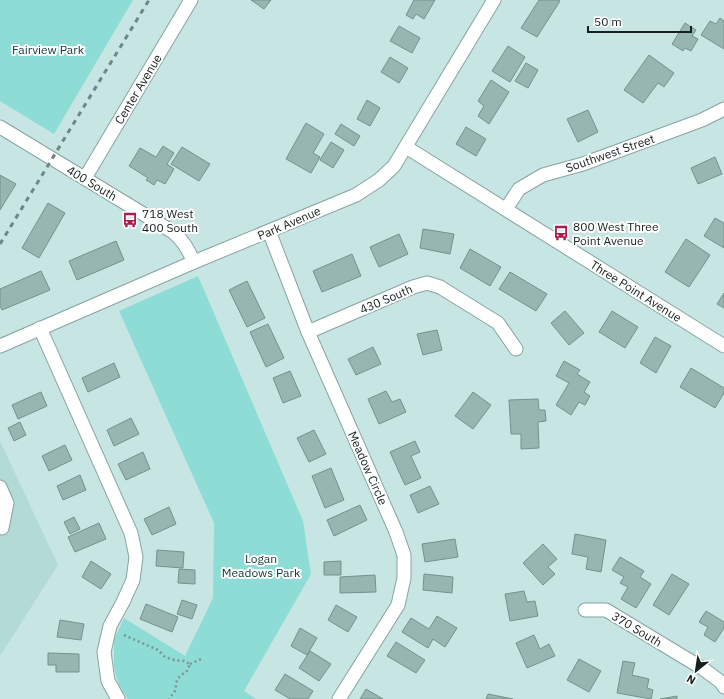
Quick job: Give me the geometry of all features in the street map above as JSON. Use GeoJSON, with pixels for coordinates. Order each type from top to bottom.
{"type":"FeatureCollection","features":[{"type":"Feature","properties":{"kind":"street","name":"Center Avenue"},"geometry":{"type":"LineString","coordinates":[[85,178],[191,0]]}},
{"type":"Feature","properties":{"kind":"street","name":"Park Avenue"},"geometry":{"type":"LineString","coordinates":[[0,346],[194,262],[356,195],[378,180],[394,166],[494,0]]}},
{"type":"Feature","properties":{"kind":"street","name":"Southwest Street"},"geometry":{"type":"LineString","coordinates":[[506,209],[520,189],[543,175],[583,164],[702,120],[724,109]]}},
{"type":"Feature","properties":{"kind":"street","name":"400 South"},"geometry":{"type":"LineString","coordinates":[[0,127],[173,232],[181,238],[194,262]]}},
{"type":"Feature","properties":{"kind":"street","name":"Three Point Avenue"},"geometry":{"type":"LineString","coordinates":[[406,147],[724,346]]}},
{"type":"Feature","properties":{"kind":"street","name":"Meadow Circle"},"geometry":{"type":"LineString","coordinates":[[269,231],[308,332],[396,532],[404,555],[404,578],[398,605],[339,699]]}},
{"type":"Feature","properties":{"kind":"street","name":"430 South"},"geometry":{"type":"LineString","coordinates":[[308,332],[413,287],[427,283],[440,287],[498,323],[516,349]]}},
{"type":"Feature","properties":{"kind":"street"},"geometry":{"type":"LineString","coordinates":[[40,328],[131,532],[136,557],[133,580],[110,626],[104,652],[108,681],[118,699]]}},
{"type":"Feature","properties":{"kind":"street"},"geometry":{"type":"LineString","coordinates":[[0,487],[7,503],[2,528]]}},
{"type":"Feature","properties":{"kind":"street","name":"370 South"},"geometry":{"type":"LineString","coordinates":[[585,610],[606,610],[702,668],[721,682],[724,687]]}},
{"type":"Feature","properties":{"kind":"path"},"geometry":{"type":"LineString","coordinates":[[124,634],[158,650],[165,657],[184,661],[190,664]]}},
{"type":"Feature","properties":{"kind":"path"},"geometry":{"type":"LineString","coordinates":[[169,699],[175,691],[177,680],[180,676],[188,671],[190,664],[201,659]]}},
{"type":"Feature","properties":{"kind":"shaded area"},"geometry":{"type":"Polygon","coordinates":[[[0,441],[58,565],[0,656],[0,441]]]}},
{"type":"Feature","properties":{"kind":"green space","name":"Fairview Park"},"geometry":{"type":"Polygon","coordinates":[[[0,0],[133,0],[54,134],[0,101],[0,0]]]}},
{"type":"Feature","properties":{"kind":"green space","name":"Logan Meadows Park"},"geometry":{"type":"Polygon","coordinates":[[[198,276],[303,521],[311,574],[244,691],[256,699],[128,699],[119,686],[114,667],[114,640],[124,618],[185,656],[213,598],[214,523],[119,311],[198,276]]]}},
{"type":"Feature","properties":{"kind":"building"},"geometry":{"type":"Polygon","coordinates":[[[251,0],[271,0],[264,9],[251,0]]]}},
{"type":"Feature","properties":{"kind":"building"},"geometry":{"type":"Polygon","coordinates":[[[414,0],[435,0],[424,19],[416,14],[413,19],[406,15],[414,0]]]}},
{"type":"Feature","properties":{"kind":"building"},"geometry":{"type":"Polygon","coordinates":[[[539,0],[560,1],[537,37],[521,28],[539,0]]]}},
{"type":"Feature","properties":{"kind":"building"},"geometry":{"type":"Polygon","coordinates":[[[720,18],[724,21],[724,49],[701,35],[710,21],[716,24],[720,18]]]}},
{"type":"Feature","properties":{"kind":"building"},"geometry":{"type":"Polygon","coordinates":[[[685,23],[696,30],[692,36],[698,39],[691,51],[685,48],[683,51],[672,44],[685,23]]]}},
{"type":"Feature","properties":{"kind":"building"},"geometry":{"type":"Polygon","coordinates":[[[399,26],[420,38],[412,53],[390,41],[399,26]]]}},
{"type":"Feature","properties":{"kind":"building"},"geometry":{"type":"Polygon","coordinates":[[[508,46],[525,57],[510,82],[492,71],[508,46]]]}},
{"type":"Feature","properties":{"kind":"building"},"geometry":{"type":"Polygon","coordinates":[[[649,55],[674,73],[664,87],[658,83],[643,103],[624,90],[649,55]]]}},
{"type":"Feature","properties":{"kind":"building"},"geometry":{"type":"Polygon","coordinates":[[[390,57],[408,68],[399,83],[381,72],[390,57]]]}},
{"type":"Feature","properties":{"kind":"building"},"geometry":{"type":"Polygon","coordinates":[[[526,63],[538,70],[528,88],[515,81],[526,63]]]}},
{"type":"Feature","properties":{"kind":"building"},"geometry":{"type":"Polygon","coordinates":[[[491,80],[509,92],[489,124],[478,116],[484,106],[478,101],[491,80]]]}},
{"type":"Feature","properties":{"kind":"building"},"geometry":{"type":"Polygon","coordinates":[[[367,100],[380,108],[370,126],[357,119],[367,100]]]}},
{"type":"Feature","properties":{"kind":"building"},"geometry":{"type":"Polygon","coordinates":[[[588,110],[598,132],[578,142],[567,119],[588,110]]]}},
{"type":"Feature","properties":{"kind":"building"},"geometry":{"type":"Polygon","coordinates":[[[306,123],[324,134],[313,153],[320,157],[311,173],[286,159],[306,123]]]}},
{"type":"Feature","properties":{"kind":"building"},"geometry":{"type":"Polygon","coordinates":[[[341,124],[360,136],[354,146],[335,134],[341,124]]]}},
{"type":"Feature","properties":{"kind":"building"},"geometry":{"type":"Polygon","coordinates":[[[466,127],[486,139],[476,156],[456,144],[466,127]]]}},
{"type":"Feature","properties":{"kind":"building"},"geometry":{"type":"Polygon","coordinates":[[[331,142],[344,150],[333,168],[320,160],[331,142]]]}},
{"type":"Feature","properties":{"kind":"building"},"geometry":{"type":"Polygon","coordinates":[[[163,146],[174,153],[167,164],[174,169],[165,184],[157,180],[154,185],[146,180],[148,178],[129,166],[140,148],[156,157],[163,146]]]}},
{"type":"Feature","properties":{"kind":"building"},"geometry":{"type":"Polygon","coordinates":[[[182,147],[210,164],[199,181],[171,164],[182,147]]]}},
{"type":"Feature","properties":{"kind":"building"},"geometry":{"type":"Polygon","coordinates":[[[715,157],[722,174],[698,184],[691,168],[715,157]]]}},
{"type":"Feature","properties":{"kind":"building"},"geometry":{"type":"Polygon","coordinates":[[[0,175],[16,184],[0,210],[0,175]]]}},
{"type":"Feature","properties":{"kind":"building"},"geometry":{"type":"Polygon","coordinates":[[[48,203],[65,213],[39,258],[22,248],[48,203]]]}},
{"type":"Feature","properties":{"kind":"building"},"geometry":{"type":"Polygon","coordinates":[[[715,218],[724,223],[724,248],[704,236],[715,218]]]}},
{"type":"Feature","properties":{"kind":"building"},"geometry":{"type":"Polygon","coordinates":[[[423,229],[454,234],[450,254],[420,248],[423,229]]]}},
{"type":"Feature","properties":{"kind":"building"},"geometry":{"type":"Polygon","coordinates":[[[399,234],[408,254],[379,267],[370,247],[399,234]]]}},
{"type":"Feature","properties":{"kind":"building"},"geometry":{"type":"Polygon","coordinates":[[[686,239],[710,255],[689,287],[665,272],[686,239]]]}},
{"type":"Feature","properties":{"kind":"building"},"geometry":{"type":"Polygon","coordinates":[[[116,241],[124,260],[77,280],[69,261],[116,241]]]}},
{"type":"Feature","properties":{"kind":"building"},"geometry":{"type":"Polygon","coordinates":[[[470,249],[501,267],[490,286],[460,268],[470,249]]]}},
{"type":"Feature","properties":{"kind":"building"},"geometry":{"type":"Polygon","coordinates":[[[352,254],[361,276],[322,292],[313,271],[352,254]]]}},
{"type":"Feature","properties":{"kind":"building"},"geometry":{"type":"Polygon","coordinates":[[[41,271],[50,290],[2,310],[0,306],[0,289],[41,271]]]}},
{"type":"Feature","properties":{"kind":"building"},"geometry":{"type":"Polygon","coordinates":[[[510,272],[547,294],[536,311],[499,289],[510,272]]]}},
{"type":"Feature","properties":{"kind":"building"},"geometry":{"type":"Polygon","coordinates":[[[247,281],[265,318],[247,327],[229,290],[247,281]]]}},
{"type":"Feature","properties":{"kind":"building"},"geometry":{"type":"Polygon","coordinates":[[[724,293],[724,308],[717,304],[724,293]]]}},
{"type":"Feature","properties":{"kind":"building"},"geometry":{"type":"Polygon","coordinates":[[[565,311],[584,333],[569,345],[551,323],[565,311]]]}},
{"type":"Feature","properties":{"kind":"building"},"geometry":{"type":"Polygon","coordinates":[[[612,311],[638,327],[625,348],[599,332],[612,311]]]}},
{"type":"Feature","properties":{"kind":"building"},"geometry":{"type":"Polygon","coordinates":[[[268,324],[284,358],[266,367],[250,332],[268,324]]]}},
{"type":"Feature","properties":{"kind":"building"},"geometry":{"type":"Polygon","coordinates":[[[437,330],[442,350],[423,355],[417,334],[437,330]]]}},
{"type":"Feature","properties":{"kind":"building"},"geometry":{"type":"Polygon","coordinates":[[[655,337],[671,346],[656,373],[640,363],[655,337]]]}},
{"type":"Feature","properties":{"kind":"building"},"geometry":{"type":"Polygon","coordinates":[[[373,347],[381,364],[356,375],[348,359],[373,347]]]}},
{"type":"Feature","properties":{"kind":"building"},"geometry":{"type":"Polygon","coordinates":[[[564,361],[580,370],[577,374],[590,382],[584,392],[590,396],[585,405],[579,402],[571,415],[556,405],[569,383],[556,376],[564,361]]]}},
{"type":"Feature","properties":{"kind":"building"},"geometry":{"type":"Polygon","coordinates":[[[114,363],[120,377],[88,392],[82,378],[114,363]]]}},
{"type":"Feature","properties":{"kind":"building"},"geometry":{"type":"Polygon","coordinates":[[[691,368],[724,388],[724,393],[715,408],[680,387],[691,368]]]}},
{"type":"Feature","properties":{"kind":"building"},"geometry":{"type":"Polygon","coordinates":[[[290,371],[301,396],[283,403],[273,378],[290,371]]]}},
{"type":"Feature","properties":{"kind":"building"},"geometry":{"type":"Polygon","coordinates":[[[386,391],[392,402],[400,399],[406,412],[379,424],[368,399],[386,391]]]}},
{"type":"Feature","properties":{"kind":"building"},"geometry":{"type":"Polygon","coordinates":[[[41,392],[47,406],[18,419],[12,405],[41,392]]]}},
{"type":"Feature","properties":{"kind":"building"},"geometry":{"type":"Polygon","coordinates":[[[473,392],[491,405],[473,429],[455,416],[473,392]]]}},
{"type":"Feature","properties":{"kind":"building"},"geometry":{"type":"Polygon","coordinates":[[[538,399],[539,410],[545,410],[546,421],[538,422],[539,448],[521,449],[521,434],[511,434],[509,400],[538,399]]]}},
{"type":"Feature","properties":{"kind":"building"},"geometry":{"type":"Polygon","coordinates":[[[131,418],[139,434],[114,446],[107,430],[131,418]]]}},
{"type":"Feature","properties":{"kind":"building"},"geometry":{"type":"Polygon","coordinates":[[[20,422],[26,435],[14,441],[8,428],[20,422]]]}},
{"type":"Feature","properties":{"kind":"building"},"geometry":{"type":"Polygon","coordinates":[[[314,430],[326,454],[309,462],[297,438],[314,430]]]}},
{"type":"Feature","properties":{"kind":"building"},"geometry":{"type":"Polygon","coordinates":[[[415,441],[420,452],[411,456],[421,478],[405,485],[390,452],[415,441]]]}},
{"type":"Feature","properties":{"kind":"building"},"geometry":{"type":"Polygon","coordinates":[[[65,445],[72,460],[49,471],[42,456],[65,445]]]}},
{"type":"Feature","properties":{"kind":"building"},"geometry":{"type":"Polygon","coordinates":[[[143,452],[150,469],[126,480],[118,464],[143,452]]]}},
{"type":"Feature","properties":{"kind":"building"},"geometry":{"type":"Polygon","coordinates":[[[331,468],[344,500],[325,508],[312,476],[331,468]]]}},
{"type":"Feature","properties":{"kind":"building"},"geometry":{"type":"Polygon","coordinates":[[[80,475],[86,490],[63,500],[57,486],[80,475]]]}},
{"type":"Feature","properties":{"kind":"building"},"geometry":{"type":"Polygon","coordinates":[[[430,486],[439,504],[418,513],[410,495],[430,486]]]}},
{"type":"Feature","properties":{"kind":"building"},"geometry":{"type":"Polygon","coordinates":[[[360,505],[367,520],[334,536],[327,520],[360,505]]]}},
{"type":"Feature","properties":{"kind":"building"},"geometry":{"type":"Polygon","coordinates":[[[169,507],[176,524],[152,535],[144,519],[169,507]]]}},
{"type":"Feature","properties":{"kind":"building"},"geometry":{"type":"Polygon","coordinates":[[[74,517],[80,529],[70,534],[64,522],[74,517]]]}},
{"type":"Feature","properties":{"kind":"building"},"geometry":{"type":"Polygon","coordinates":[[[99,523],[106,539],[75,552],[68,537],[99,523]]]}},
{"type":"Feature","properties":{"kind":"building"},"geometry":{"type":"Polygon","coordinates":[[[575,534],[606,540],[601,572],[586,569],[588,557],[572,554],[575,534]]]}},
{"type":"Feature","properties":{"kind":"building"},"geometry":{"type":"Polygon","coordinates":[[[455,539],[458,557],[425,562],[422,544],[455,539]]]}},
{"type":"Feature","properties":{"kind":"building"},"geometry":{"type":"Polygon","coordinates":[[[543,544],[557,559],[548,567],[555,574],[543,585],[523,563],[543,544]]]}},
{"type":"Feature","properties":{"kind":"building"},"geometry":{"type":"Polygon","coordinates":[[[157,550],[184,552],[183,568],[156,566],[157,550]]]}},
{"type":"Feature","properties":{"kind":"building"},"geometry":{"type":"Polygon","coordinates":[[[620,557],[644,571],[640,577],[651,584],[636,608],[621,599],[628,587],[620,583],[624,577],[612,570],[620,557]]]}},
{"type":"Feature","properties":{"kind":"building"},"geometry":{"type":"Polygon","coordinates":[[[91,561],[111,574],[101,589],[82,577],[91,561]]]}},
{"type":"Feature","properties":{"kind":"building"},"geometry":{"type":"Polygon","coordinates":[[[341,561],[341,575],[324,575],[324,562],[341,561]]]}},
{"type":"Feature","properties":{"kind":"building"},"geometry":{"type":"Polygon","coordinates":[[[179,569],[195,570],[195,584],[178,583],[179,569]]]}},
{"type":"Feature","properties":{"kind":"building"},"geometry":{"type":"Polygon","coordinates":[[[424,574],[453,577],[452,593],[423,590],[424,574]]]}},
{"type":"Feature","properties":{"kind":"building"},"geometry":{"type":"Polygon","coordinates":[[[672,574],[689,584],[669,615],[653,605],[672,574]]]}},
{"type":"Feature","properties":{"kind":"building"},"geometry":{"type":"Polygon","coordinates":[[[375,575],[376,592],[340,593],[340,577],[375,575]]]}},
{"type":"Feature","properties":{"kind":"building"},"geometry":{"type":"Polygon","coordinates":[[[524,591],[527,602],[535,601],[538,616],[510,621],[505,594],[524,591]]]}},
{"type":"Feature","properties":{"kind":"building"},"geometry":{"type":"Polygon","coordinates":[[[182,600],[197,605],[192,619],[177,614],[182,600]]]}},
{"type":"Feature","properties":{"kind":"building"},"geometry":{"type":"Polygon","coordinates":[[[146,604],[178,617],[172,632],[140,619],[146,604]]]}},
{"type":"Feature","properties":{"kind":"building"},"geometry":{"type":"Polygon","coordinates":[[[336,605],[357,617],[348,632],[328,620],[336,605]]]}},
{"type":"Feature","properties":{"kind":"building"},"geometry":{"type":"Polygon","coordinates":[[[706,611],[724,622],[724,628],[715,642],[704,635],[708,627],[699,622],[706,611]]]}},
{"type":"Feature","properties":{"kind":"building"},"geometry":{"type":"Polygon","coordinates":[[[437,616],[457,628],[445,647],[433,639],[428,648],[402,632],[411,618],[429,629],[437,616]]]}},
{"type":"Feature","properties":{"kind":"building"},"geometry":{"type":"Polygon","coordinates":[[[60,620],[84,624],[81,640],[57,637],[60,620]]]}},
{"type":"Feature","properties":{"kind":"building"},"geometry":{"type":"Polygon","coordinates":[[[300,628],[317,638],[307,655],[291,646],[300,628]]]}},
{"type":"Feature","properties":{"kind":"building"},"geometry":{"type":"Polygon","coordinates":[[[534,635],[540,649],[549,644],[555,656],[527,668],[516,643],[534,635]]]}},
{"type":"Feature","properties":{"kind":"building"},"geometry":{"type":"Polygon","coordinates":[[[396,642],[425,660],[416,673],[387,656],[396,642]]]}},
{"type":"Feature","properties":{"kind":"building"},"geometry":{"type":"Polygon","coordinates":[[[310,651],[331,664],[319,681],[299,668],[310,651]]]}},
{"type":"Feature","properties":{"kind":"building"},"geometry":{"type":"Polygon","coordinates":[[[48,653],[79,654],[79,672],[56,672],[56,665],[48,665],[48,653]]]}},
{"type":"Feature","properties":{"kind":"building"},"geometry":{"type":"Polygon","coordinates":[[[579,659],[601,671],[589,692],[567,680],[579,659]]]}},
{"type":"Feature","properties":{"kind":"building"},"geometry":{"type":"Polygon","coordinates":[[[623,661],[635,663],[632,675],[649,679],[647,688],[653,690],[651,699],[617,693],[623,661]]]}},
{"type":"Feature","properties":{"kind":"building"},"geometry":{"type":"Polygon","coordinates":[[[285,674],[313,691],[308,699],[290,699],[275,690],[285,674]]]}},
{"type":"Feature","properties":{"kind":"building"},"geometry":{"type":"Polygon","coordinates":[[[366,689],[383,699],[360,699],[366,689]]]}},
{"type":"Feature","properties":{"kind":"building"},"geometry":{"type":"Polygon","coordinates":[[[488,694],[513,699],[486,699],[488,694]]]}},
{"type":"Feature","properties":{"kind":"building"},"geometry":{"type":"Polygon","coordinates":[[[677,696],[677,699],[660,699],[677,696]]]}},
{"type":"Feature","properties":{"kind":"railway"},"geometry":{"type":"LineString","coordinates":[[0,244],[149,0]]}},
{"type":"Feature","properties":{"kind":"place","name":"718 West 400 South"},"geometry":{"type":"Point","coordinates":[130,220]}},
{"type":"Feature","properties":{"kind":"place","name":"800 West Three Point Avenue"},"geometry":{"type":"Point","coordinates":[561,233]}}]}
